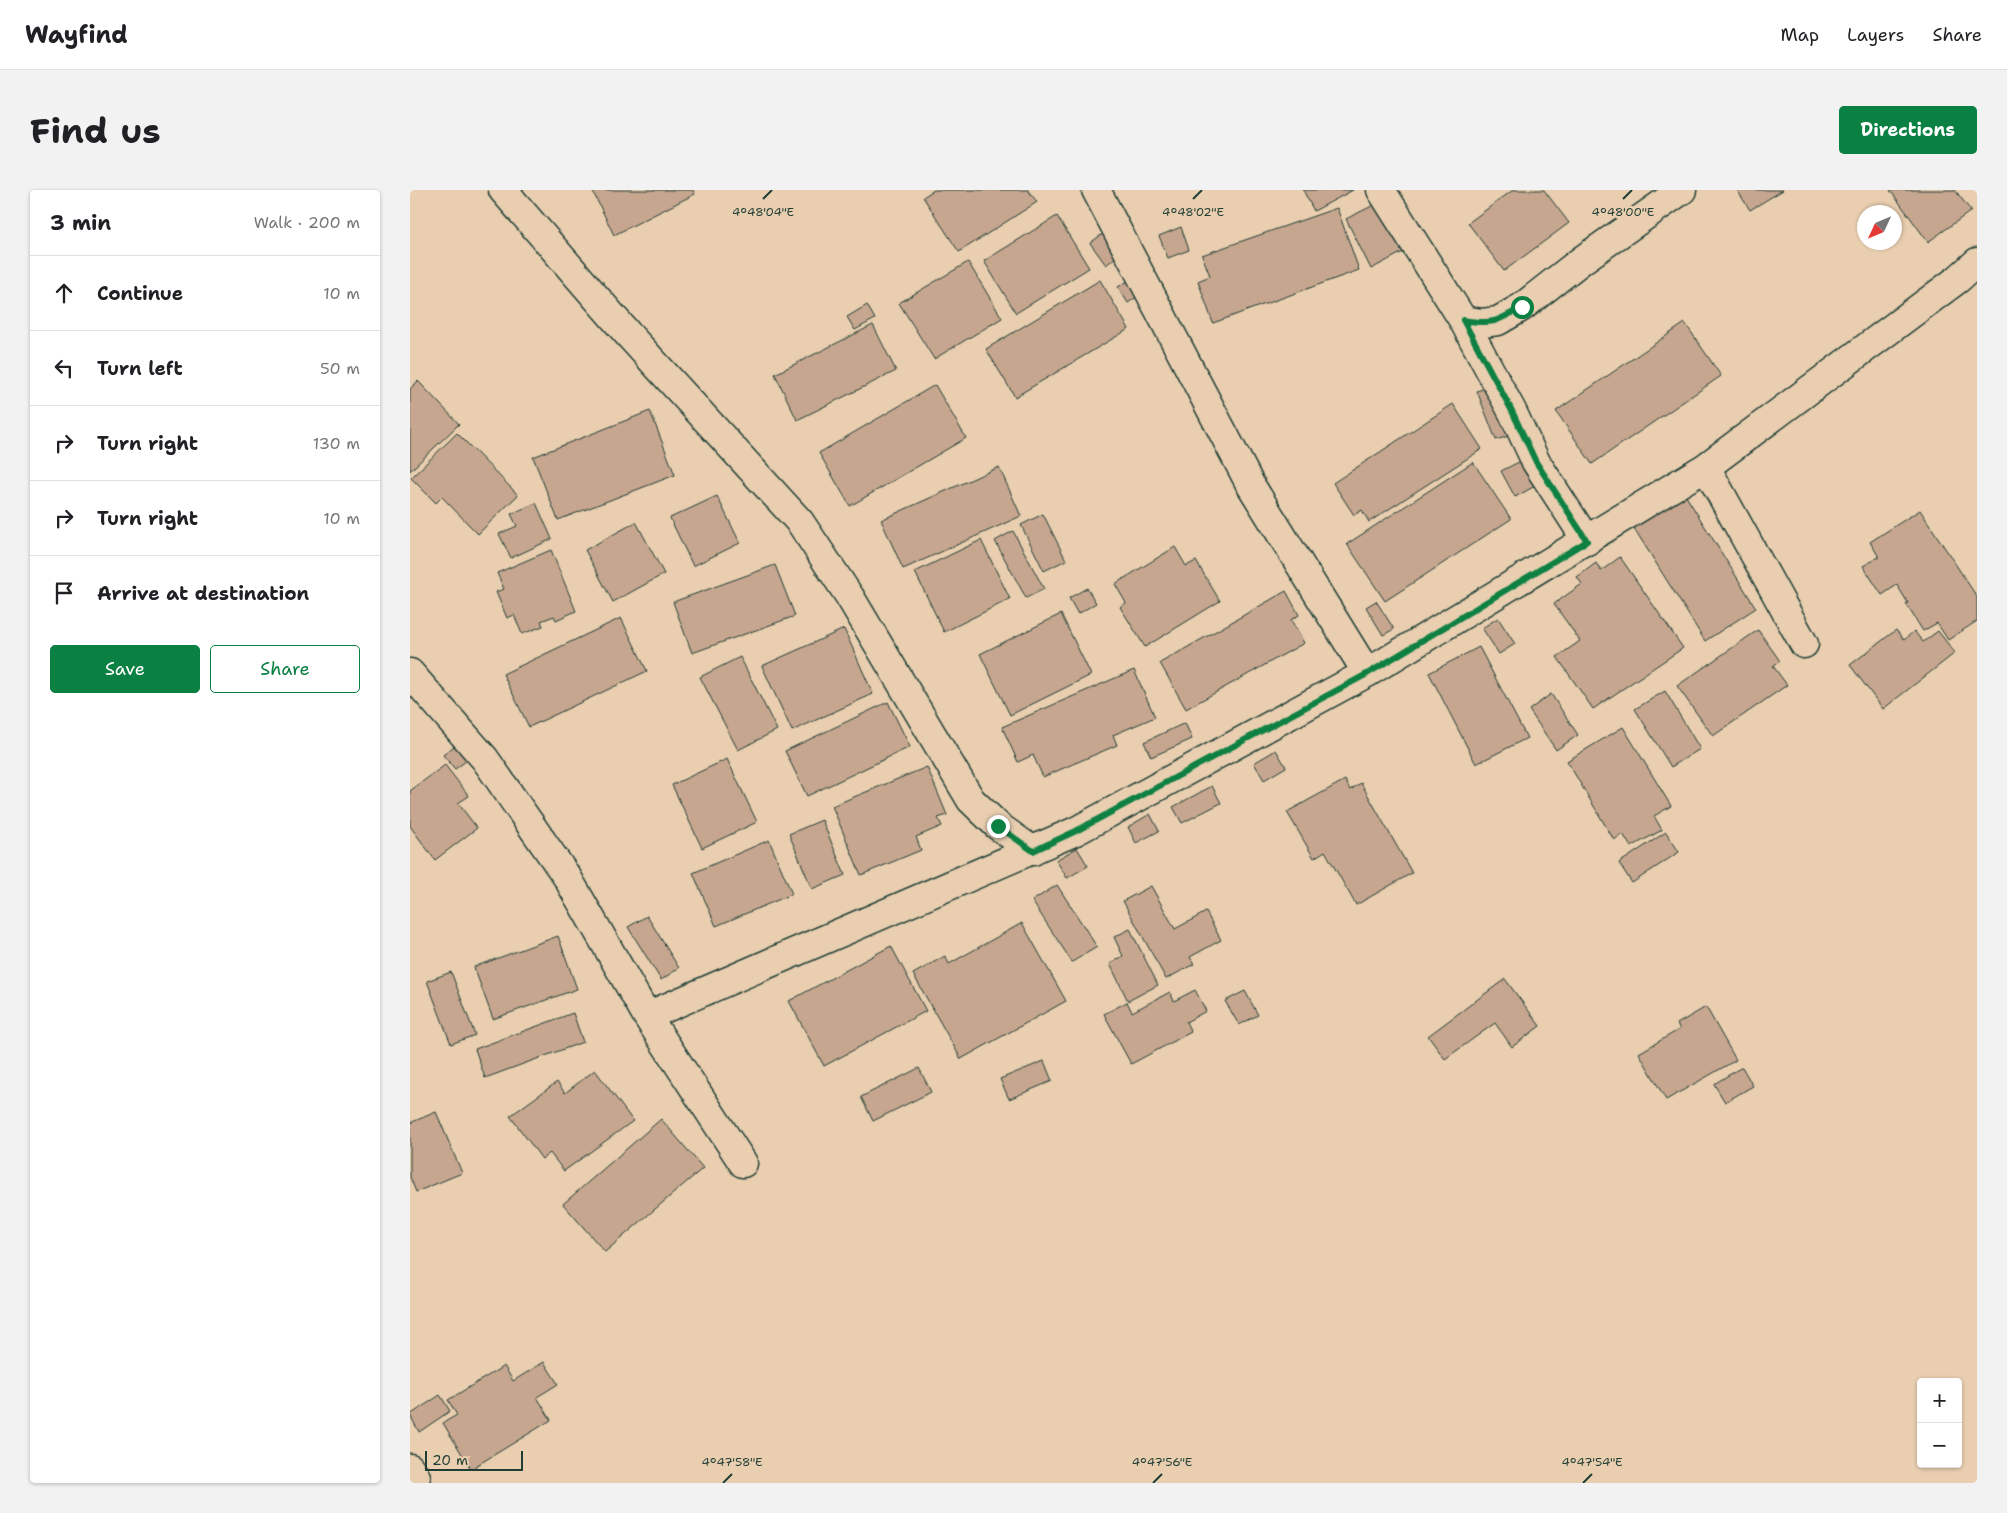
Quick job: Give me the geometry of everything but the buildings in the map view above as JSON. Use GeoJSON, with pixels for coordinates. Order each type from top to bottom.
{"type":"FeatureCollection","features":[{"type":"Feature","properties":{"kind":"street"},"geometry":{"type":"LineString","coordinates":[[503,190],[627,333],[800,522],[850,597],[971,800],[998,826],[1033,851]]}},
{"type":"Feature","properties":{"kind":"street"},"geometry":{"type":"LineString","coordinates":[[1096,190],[1250,484],[1367,674]]}},
{"type":"Feature","properties":{"kind":"street"},"geometry":{"type":"LineString","coordinates":[[1381,190],[1463,320],[1512,411],[1536,462],[1587,541]]}},
{"type":"Feature","properties":{"kind":"street"},"geometry":{"type":"LineString","coordinates":[[1463,320],[1482,323],[1498,321],[1522,307],[1582,260],[1682,190]]}},
{"type":"Feature","properties":{"kind":"street"},"geometry":{"type":"LineString","coordinates":[[647,1016],[1076,831],[1367,674],[1706,467],[1820,384],[1958,279],[1977,262]]}},
{"type":"Feature","properties":{"kind":"street"},"geometry":{"type":"LineString","coordinates":[[1706,467],[1804,644]]}},
{"type":"Feature","properties":{"kind":"street"},"geometry":{"type":"LineString","coordinates":[[410,673],[485,759],[567,876],[647,1016],[743,1163]]}},
{"type":"Feature","properties":{"kind":"route"},"geometry":{"type":"LineString","coordinates":[[998,826],[1033,851],[1076,831],[1367,674],[1587,541],[1536,462],[1512,411],[1463,320],[1482,323],[1498,321],[1522,307]]}}]}
